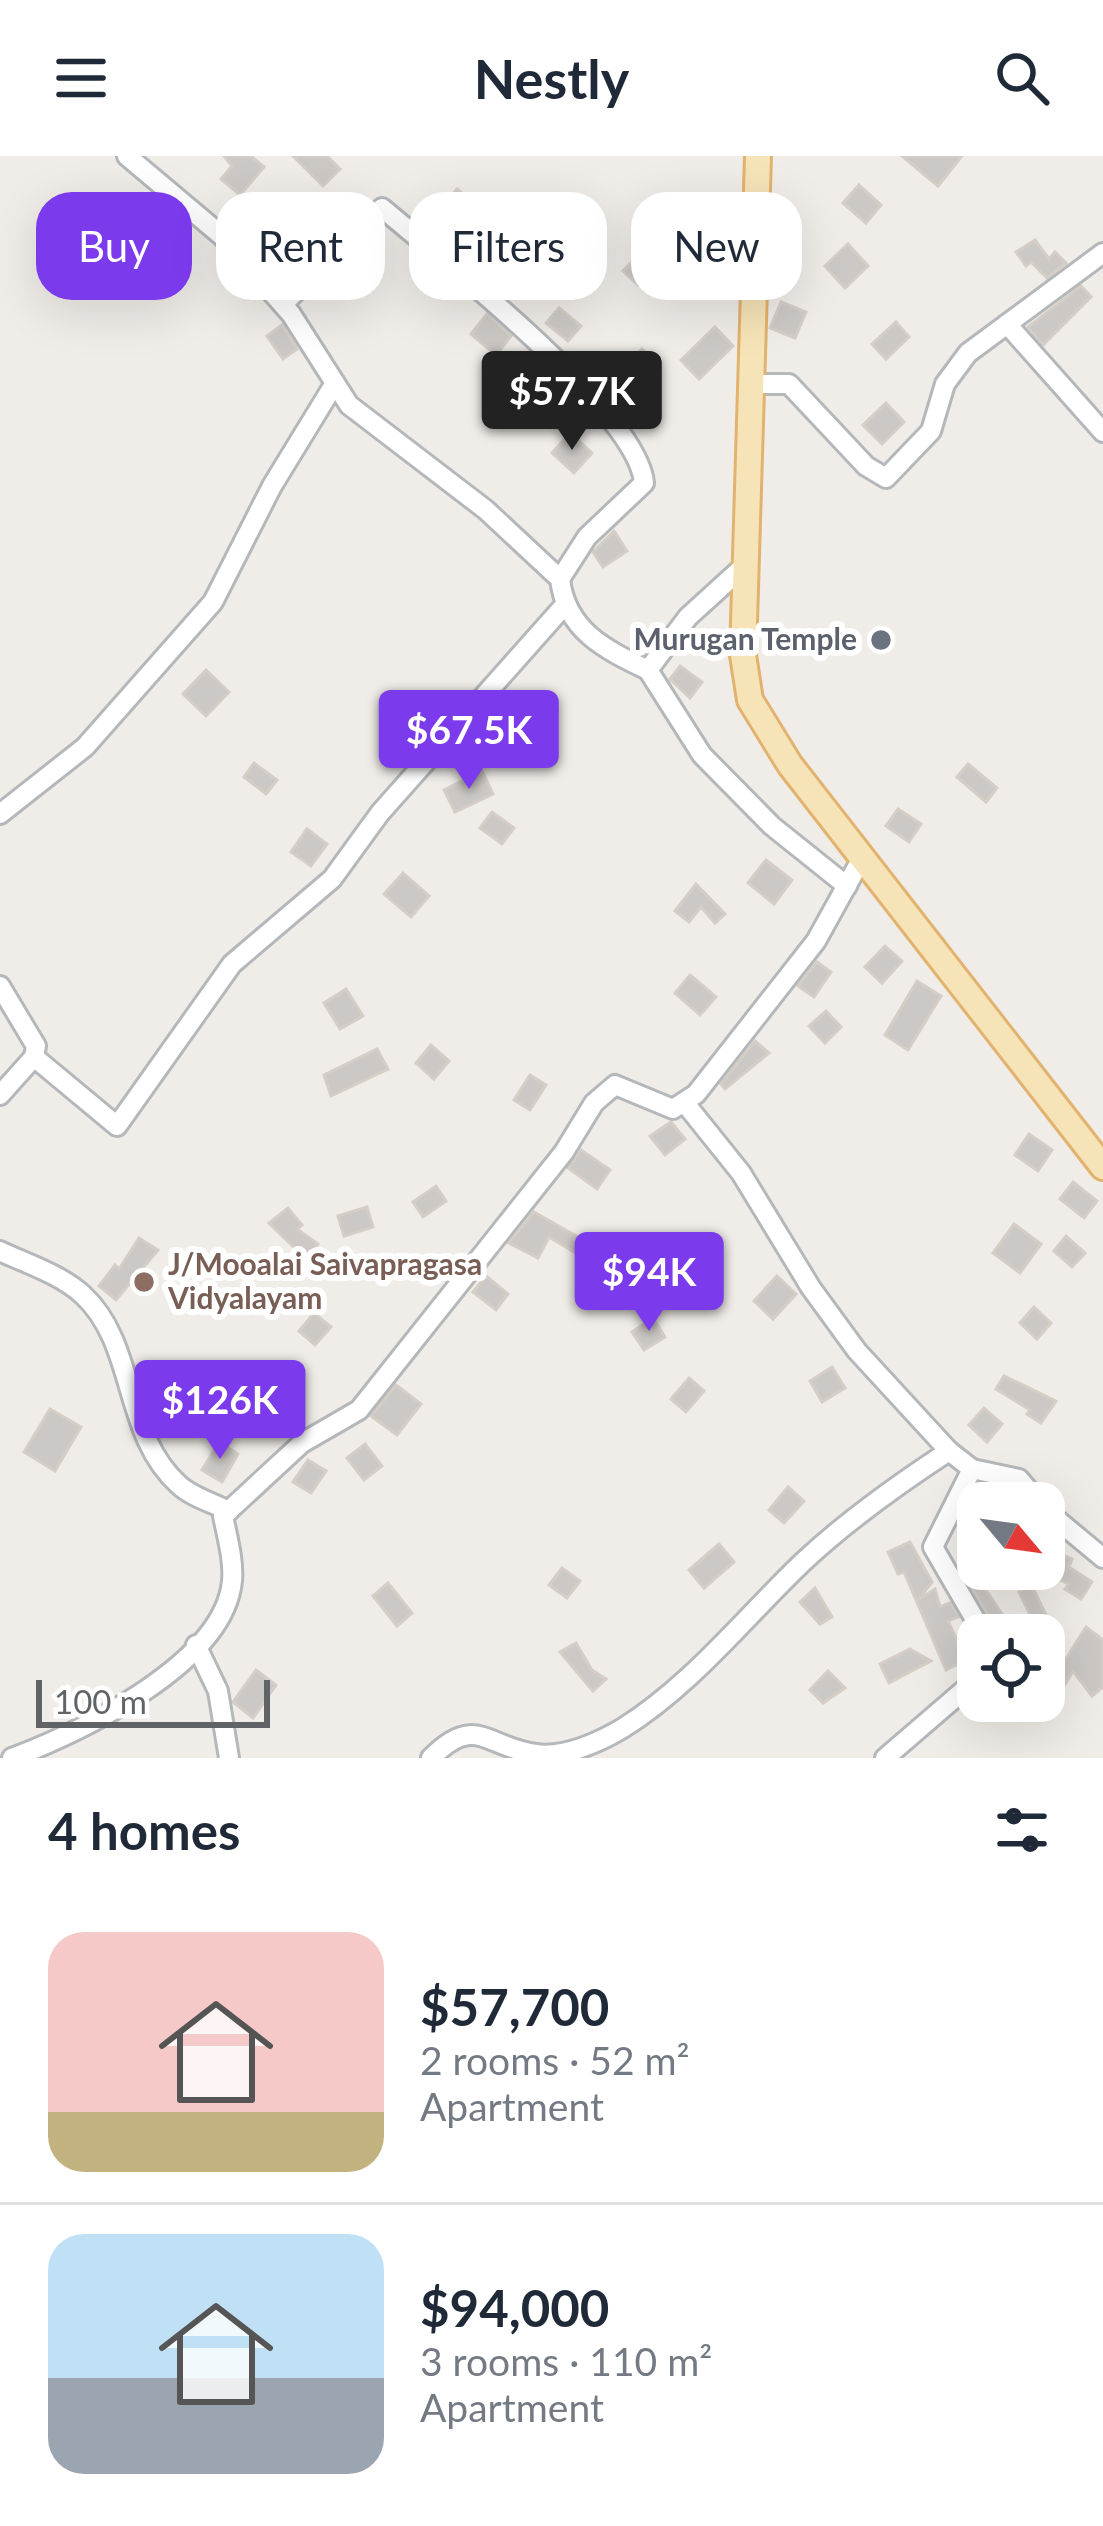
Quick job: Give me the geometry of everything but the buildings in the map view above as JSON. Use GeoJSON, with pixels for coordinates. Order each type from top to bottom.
{"type":"FeatureCollection","features":[{"type":"Feature","properties":{"kind":"main road"},"geometry":{"type":"LineString","coordinates":[[758,156],[743,567],[743,655],[750,700],[790,765],[1103,1167]]}},
{"type":"Feature","properties":{"kind":"street"},"geometry":{"type":"LineString","coordinates":[[127,156],[222,236],[283,304],[349,405],[486,510],[560,579]]}},
{"type":"Feature","properties":{"kind":"street"},"geometry":{"type":"LineString","coordinates":[[283,304],[382,208],[579,383],[640,459],[644,483],[587,538],[560,579],[563,607],[576,624],[648,670],[702,755],[772,826],[847,886]]}},
{"type":"Feature","properties":{"kind":"street"},"geometry":{"type":"LineString","coordinates":[[751,384],[789,384],[866,466],[886,478],[932,431],[945,384],[968,353],[1103,253]]}},
{"type":"Feature","properties":{"kind":"street"},"geometry":{"type":"LineString","coordinates":[[1007,324],[1103,432]]}},
{"type":"Feature","properties":{"kind":"street"},"geometry":{"type":"LineString","coordinates":[[0,814],[86,747],[213,602],[272,486],[335,383]]}},
{"type":"Feature","properties":{"kind":"street"},"geometry":{"type":"LineString","coordinates":[[648,670],[688,616],[743,567]]}},
{"type":"Feature","properties":{"kind":"street"},"geometry":{"type":"LineString","coordinates":[[34,1057],[117,1126],[232,964],[332,879],[380,813],[563,607]]}},
{"type":"Feature","properties":{"kind":"street"},"geometry":{"type":"LineString","coordinates":[[13,1758],[88,1729],[141,1696],[196,1646],[227,1604],[233,1578],[223,1516],[302,1443],[359,1410],[563,1152],[594,1103],[615,1085],[673,1109],[684,1102],[816,941],[862,858]]}},
{"type":"Feature","properties":{"kind":"street"},"geometry":{"type":"LineString","coordinates":[[0,986],[36,1046],[34,1057],[0,1095]]}},
{"type":"Feature","properties":{"kind":"street"},"geometry":{"type":"LineString","coordinates":[[684,1102],[741,1173],[811,1288],[857,1351],[949,1451],[972,1469],[1021,1482]]}},
{"type":"Feature","properties":{"kind":"street"},"geometry":{"type":"LineString","coordinates":[[0,1251],[84,1296],[112,1338],[134,1414],[153,1456],[182,1489],[229,1511]]}},
{"type":"Feature","properties":{"kind":"street"},"geometry":{"type":"LineString","coordinates":[[431,1758],[452,1736],[471,1732],[539,1755],[579,1749],[623,1728],[742,1628],[801,1564],[874,1500],[949,1451]]}},
{"type":"Feature","properties":{"kind":"street"},"geometry":{"type":"LineString","coordinates":[[972,1469],[933,1546],[972,1614]]}},
{"type":"Feature","properties":{"kind":"street"},"geometry":{"type":"LineString","coordinates":[[1065,1526],[1103,1558]]}},
{"type":"Feature","properties":{"kind":"street"},"geometry":{"type":"LineString","coordinates":[[196,1646],[218,1691],[229,1758]]}},
{"type":"Feature","properties":{"kind":"street"},"geometry":{"type":"LineString","coordinates":[[885,1758],[957,1696]]}},
{"type":"Feature","properties":{"kind":"place","name":"Murugan Temple"},"geometry":{"type":"Point","coordinates":[881,640]}},
{"type":"Feature","properties":{"kind":"place","name":"J/Mooalai Saivapragasa Vidyalayam"},"geometry":{"type":"Point","coordinates":[144,1282]}}]}
